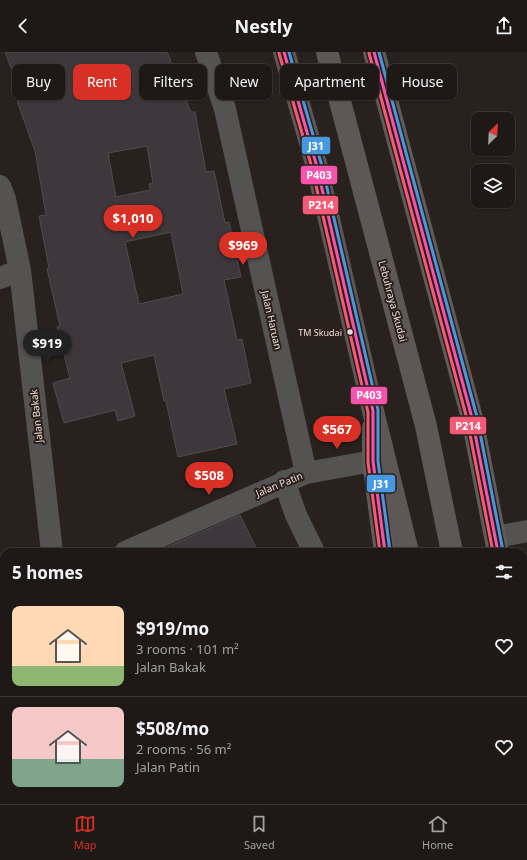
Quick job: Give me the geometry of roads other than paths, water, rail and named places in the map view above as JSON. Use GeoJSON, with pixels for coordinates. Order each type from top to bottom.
{"type":"FeatureCollection","features":[{"type":"Feature","properties":{"kind":"highway"},"geometry":{"type":"LineString","coordinates":[[284,52],[317,167],[373,411],[407,548]]}},
{"type":"Feature","properties":{"kind":"highway","name":"Lebuhraya Skudai"},"geometry":{"type":"LineString","coordinates":[[327,52],[426,426],[451,548]]}},
{"type":"Feature","properties":{"kind":"main road"},"geometry":{"type":"LineString","coordinates":[[374,52],[472,418],[497,545]]}},
{"type":"Feature","properties":{"kind":"main road"},"geometry":{"type":"LineString","coordinates":[[373,411],[373,461],[384,548]]}},
{"type":"Feature","properties":{"kind":"street","name":"Jalan Haruan"},"geometry":{"type":"LineString","coordinates":[[206,52],[225,109],[306,473]]}},
{"type":"Feature","properties":{"kind":"street","name":"Jalan Bakak"},"geometry":{"type":"LineString","coordinates":[[0,186],[5,198],[20,270],[52,548]]}},
{"type":"Feature","properties":{"kind":"street"},"geometry":{"type":"LineString","coordinates":[[0,278],[20,270]]}},
{"type":"Feature","properties":{"kind":"street","name":"Jalan Patin"},"geometry":{"type":"LineString","coordinates":[[134,548],[284,481],[306,473],[373,461]]}},
{"type":"Feature","properties":{"kind":"street"},"geometry":{"type":"LineString","coordinates":[[284,481],[296,515],[312,548]]}},
{"type":"Feature","properties":{"kind":"street"},"geometry":{"type":"LineString","coordinates":[[497,545],[527,531]]}},
{"type":"Feature","properties":{"kind":"place","name":"TM Skudai"},"geometry":{"type":"Point","coordinates":[350,332]}}]}
